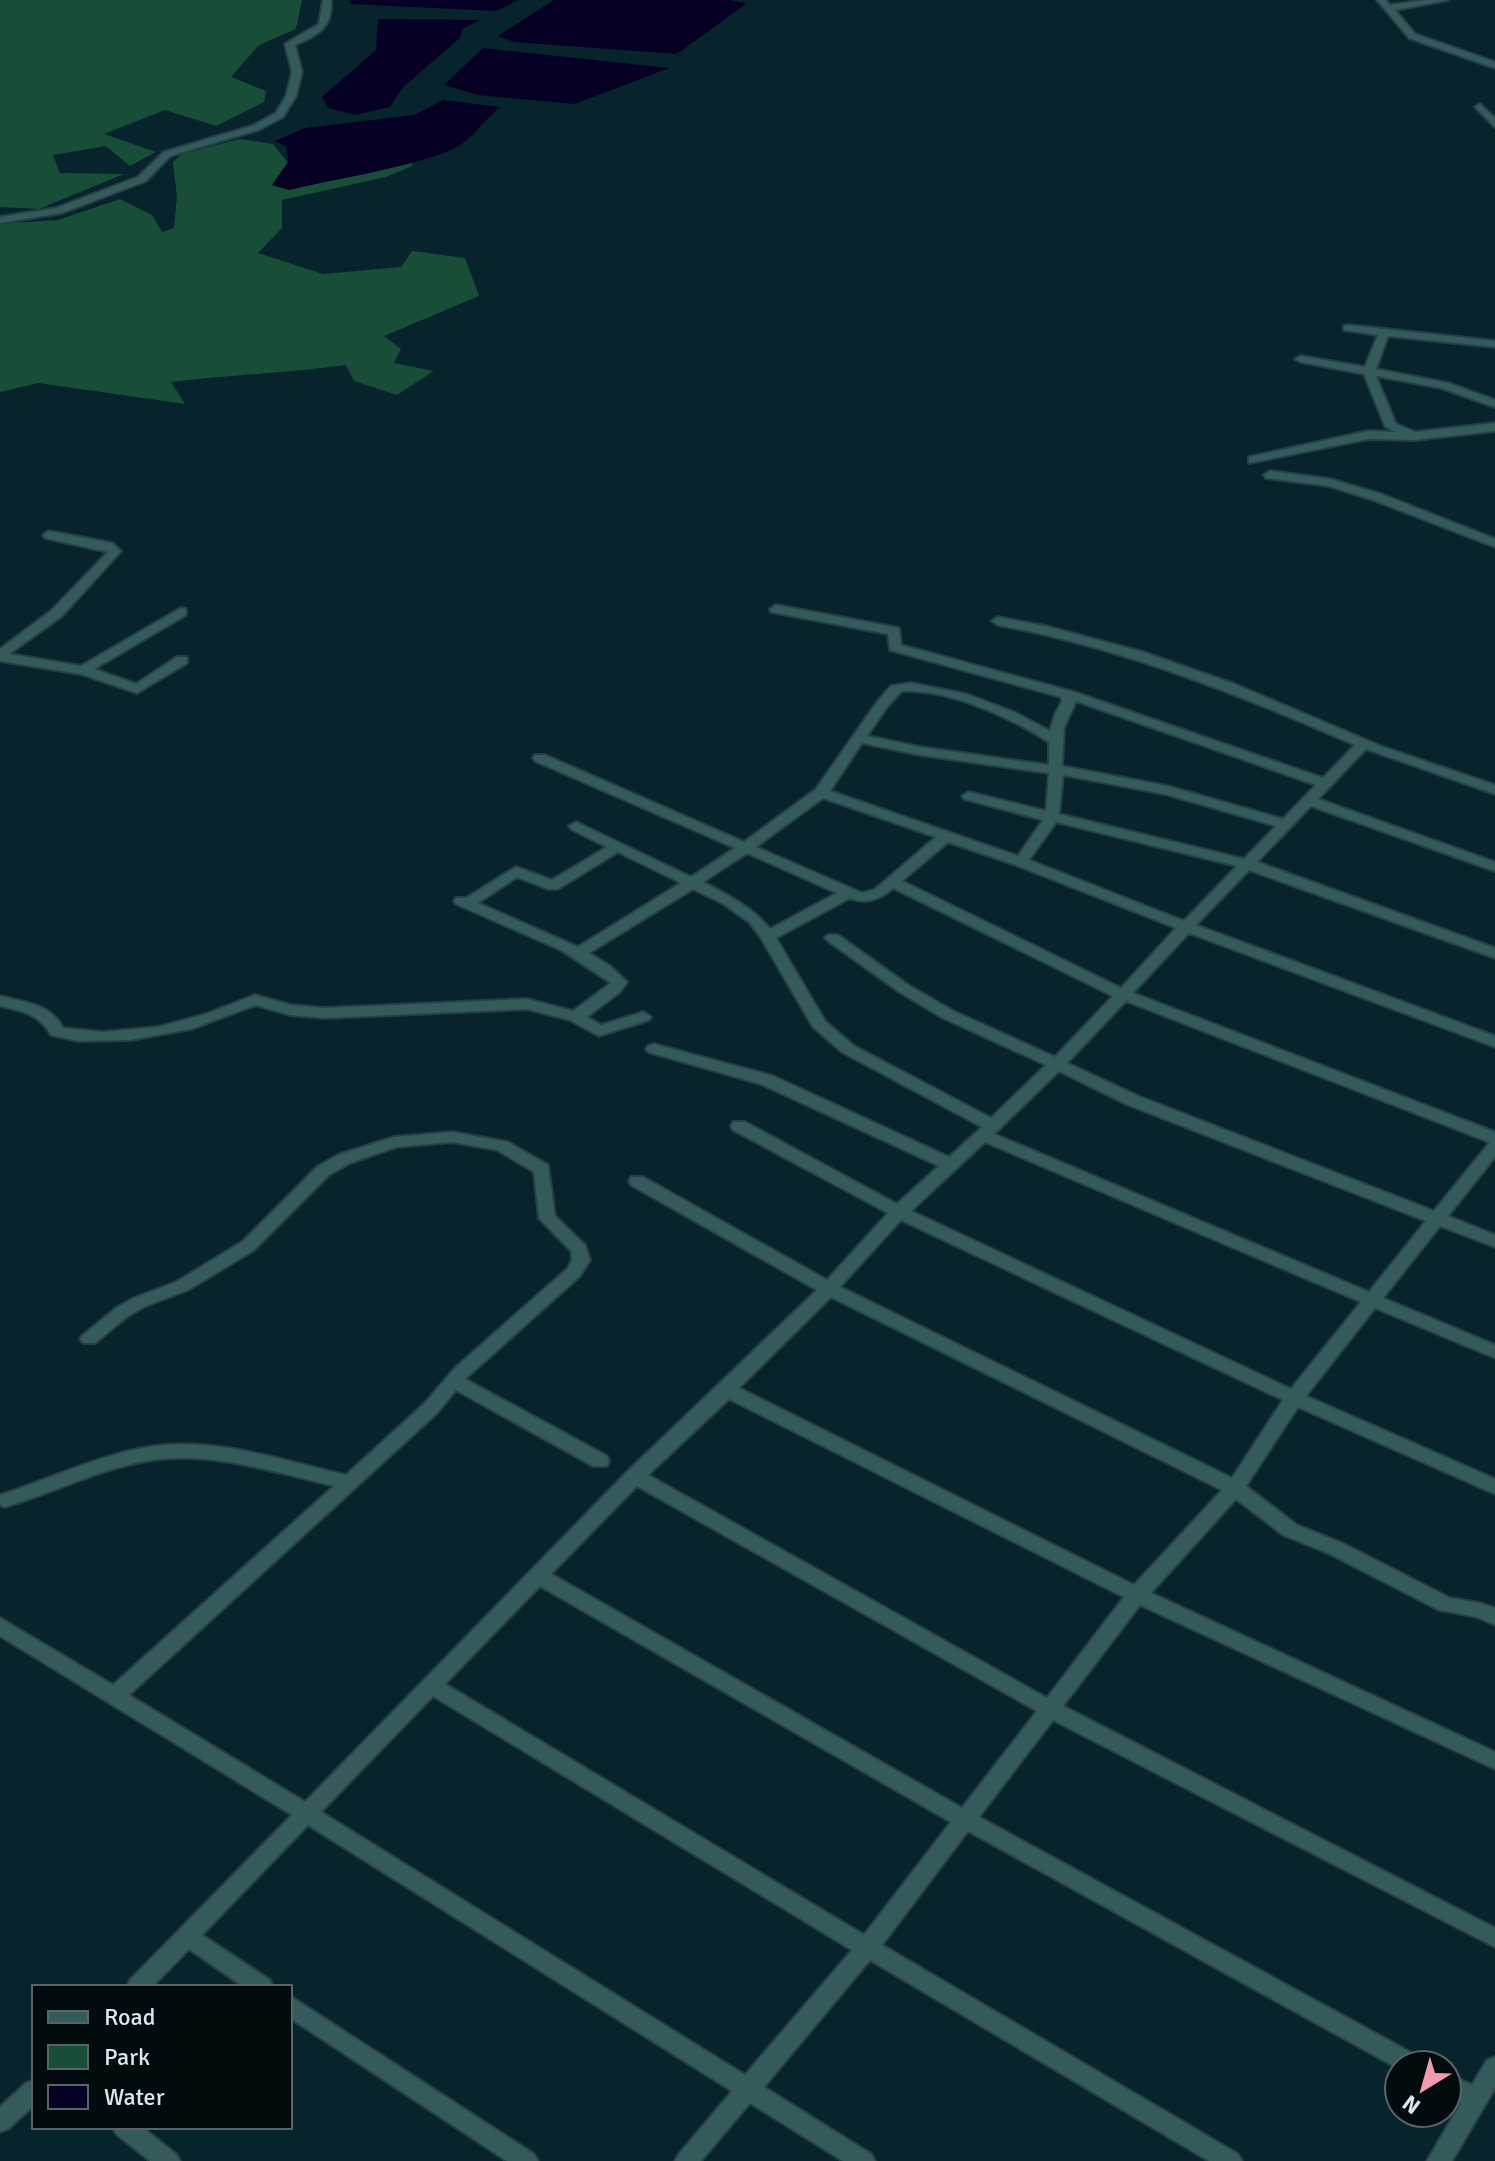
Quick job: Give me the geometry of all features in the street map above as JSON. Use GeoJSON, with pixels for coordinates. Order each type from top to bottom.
{"type":"FeatureCollection","features":[{"type":"Feature","properties":{"kind":"street"},"geometry":{"type":"LineString","coordinates":[[0,220],[58,211],[142,179],[167,154],[255,128],[280,115],[291,96],[297,72],[290,44],[321,30],[329,15],[327,0]]}},
{"type":"Feature","properties":{"kind":"street"},"geometry":{"type":"LineString","coordinates":[[1381,0],[1412,36],[1495,65]]}},
{"type":"Feature","properties":{"kind":"street"},"geometry":{"type":"LineString","coordinates":[[1391,8],[1444,0]]}},
{"type":"Feature","properties":{"kind":"street"},"geometry":{"type":"LineString","coordinates":[[1480,107],[1495,124]]}},
{"type":"Feature","properties":{"kind":"street"},"geometry":{"type":"LineString","coordinates":[[1348,328],[1495,344]]}},
{"type":"Feature","properties":{"kind":"street"},"geometry":{"type":"LineString","coordinates":[[1384,332],[1369,372],[1391,426],[1415,436]]}},
{"type":"Feature","properties":{"kind":"street"},"geometry":{"type":"LineString","coordinates":[[1301,359],[1444,385],[1495,404]]}},
{"type":"Feature","properties":{"kind":"street"},"geometry":{"type":"LineString","coordinates":[[1253,460],[1368,435],[1415,436],[1495,427]]}},
{"type":"Feature","properties":{"kind":"street"},"geometry":{"type":"LineString","coordinates":[[1270,475],[1330,483],[1377,497],[1495,543]]}},
{"type":"Feature","properties":{"kind":"street"},"geometry":{"type":"LineString","coordinates":[[0,656],[57,613],[115,551],[108,546],[49,535]]}},
{"type":"Feature","properties":{"kind":"street"},"geometry":{"type":"LineString","coordinates":[[776,609],[894,631],[895,647],[926,659],[1030,682],[1133,714],[1324,783]]}},
{"type":"Feature","properties":{"kind":"street"},"geometry":{"type":"LineString","coordinates":[[83,670],[181,612]]}},
{"type":"Feature","properties":{"kind":"street"},"geometry":{"type":"LineString","coordinates":[[998,621],[1052,629],[1210,678],[1364,743],[1495,790]]}},
{"type":"Feature","properties":{"kind":"street"},"geometry":{"type":"LineString","coordinates":[[0,656],[83,670],[137,689],[182,660]]}},
{"type":"Feature","properties":{"kind":"street"},"geometry":{"type":"LineString","coordinates":[[576,954],[747,848],[820,792],[861,739],[890,692],[906,687],[949,693],[993,706],[1056,740]]}},
{"type":"Feature","properties":{"kind":"street"},"geometry":{"type":"LineString","coordinates":[[1021,862],[1051,818],[1056,740],[1063,708],[1069,702],[1068,695]]}},
{"type":"Feature","properties":{"kind":"street"},"geometry":{"type":"LineString","coordinates":[[861,739],[946,758],[1055,770],[1151,786],[1284,824]]}},
{"type":"Feature","properties":{"kind":"street"},"geometry":{"type":"LineString","coordinates":[[140,1985],[635,1476],[829,1289],[899,1212],[1057,1064],[1364,743]]}},
{"type":"Feature","properties":{"kind":"street"},"geometry":{"type":"LineString","coordinates":[[540,758],[847,894],[872,897],[945,837]]}},
{"type":"Feature","properties":{"kind":"street"},"geometry":{"type":"LineString","coordinates":[[820,792],[1021,862],[1495,1042]]}},
{"type":"Feature","properties":{"kind":"street"},"geometry":{"type":"LineString","coordinates":[[969,796],[1247,864],[1495,953]]}},
{"type":"Feature","properties":{"kind":"street"},"geometry":{"type":"LineString","coordinates":[[1307,800],[1495,867]]}},
{"type":"Feature","properties":{"kind":"street"},"geometry":{"type":"LineString","coordinates":[[576,826],[693,883],[754,919],[768,936],[819,1024],[848,1049],[988,1131],[1495,1352]]}},
{"type":"Feature","properties":{"kind":"street"},"geometry":{"type":"LineString","coordinates":[[576,1017],[615,989],[619,982],[600,966],[464,902],[516,871],[553,886],[618,846]]}},
{"type":"Feature","properties":{"kind":"street"},"geometry":{"type":"LineString","coordinates":[[892,882],[1123,995],[1495,1138]]}},
{"type":"Feature","properties":{"kind":"street"},"geometry":{"type":"LineString","coordinates":[[768,936],[847,894]]}},
{"type":"Feature","properties":{"kind":"street"},"geometry":{"type":"LineString","coordinates":[[833,938],[903,988],[947,1014],[1132,1100],[1495,1241]]}},
{"type":"Feature","properties":{"kind":"street"},"geometry":{"type":"LineString","coordinates":[[0,1001],[39,1010],[54,1022],[57,1032],[77,1038],[167,1029],[226,1016],[255,1000],[290,1010],[325,1013],[527,1004],[576,1017],[599,1031],[643,1017]]}},
{"type":"Feature","properties":{"kind":"street"},"geometry":{"type":"LineString","coordinates":[[654,1049],[767,1080],[951,1165]]}},
{"type":"Feature","properties":{"kind":"street"},"geometry":{"type":"LineString","coordinates":[[739,1126],[899,1212],[1294,1398],[1495,1487]]}},
{"type":"Feature","properties":{"kind":"street"},"geometry":{"type":"LineString","coordinates":[[89,1339],[140,1302],[182,1286],[248,1246],[323,1171],[344,1159],[394,1142],[452,1137],[502,1146],[542,1169],[547,1218],[579,1249],[581,1260],[574,1272],[453,1381],[430,1409],[114,1696]]}},
{"type":"Feature","properties":{"kind":"street"},"geometry":{"type":"LineString","coordinates":[[687,2161],[867,1948],[1137,1595],[1235,1488],[1294,1398],[1495,1146]]}},
{"type":"Feature","properties":{"kind":"street"},"geometry":{"type":"LineString","coordinates":[[637,1181],[829,1289],[1235,1488],[1290,1530],[1335,1548],[1446,1605],[1480,1610],[1495,1617]]}},
{"type":"Feature","properties":{"kind":"street"},"geometry":{"type":"LineString","coordinates":[[453,1381],[600,1461]]}},
{"type":"Feature","properties":{"kind":"street"},"geometry":{"type":"LineString","coordinates":[[727,1390],[1137,1595],[1495,1761]]}},
{"type":"Feature","properties":{"kind":"street"},"geometry":{"type":"LineString","coordinates":[[5,1500],[164,1452],[216,1455],[348,1482]]}},
{"type":"Feature","properties":{"kind":"street"},"geometry":{"type":"LineString","coordinates":[[635,1476],[1050,1709],[1495,1938]]}},
{"type":"Feature","properties":{"kind":"street"},"geometry":{"type":"LineString","coordinates":[[538,1576],[966,1820],[1384,2049]]}},
{"type":"Feature","properties":{"kind":"street"},"geometry":{"type":"LineString","coordinates":[[0,1626],[308,1814],[746,2091],[863,2161]]}},
{"type":"Feature","properties":{"kind":"street"},"geometry":{"type":"LineString","coordinates":[[431,1685],[867,1948],[1230,2161]]}},
{"type":"Feature","properties":{"kind":"street"},"geometry":{"type":"LineString","coordinates":[[188,1937],[259,1985]]}},
{"type":"Feature","properties":{"kind":"street"},"geometry":{"type":"LineString","coordinates":[[292,2007],[526,2161]]}},
{"type":"Feature","properties":{"kind":"street"},"geometry":{"type":"LineString","coordinates":[[1439,2161],[1495,2067]]}},
{"type":"Feature","properties":{"kind":"street"},"geometry":{"type":"LineString","coordinates":[[0,2122],[32,2092]]}},
{"type":"Feature","properties":{"kind":"street"},"geometry":{"type":"LineString","coordinates":[[1463,2092],[1477,2100]]}},
{"type":"Feature","properties":{"kind":"street"},"geometry":{"type":"LineString","coordinates":[[127,2129],[168,2161]]}},
{"type":"Feature","properties":{"kind":"green space"},"geometry":{"type":"Polygon","coordinates":[[[0,0],[302,0],[296,29],[259,45],[231,77],[266,91],[264,102],[216,126],[165,110],[104,134],[156,152],[130,166],[106,146],[53,155],[60,173],[124,174],[39,209],[0,207],[0,0]]]}},
{"type":"Feature","properties":{"kind":"green space"},"geometry":{"type":"Polygon","coordinates":[[[240,139],[273,144],[288,163],[289,190],[412,161],[412,166],[386,177],[282,200],[282,228],[258,253],[323,274],[401,267],[412,251],[465,258],[479,296],[384,336],[401,349],[394,363],[434,371],[397,395],[354,381],[346,365],[171,382],[185,404],[38,383],[0,392],[0,224],[58,220],[120,199],[152,215],[162,232],[174,228],[177,197],[173,162],[182,154],[240,139]]]}},
{"type":"Feature","properties":{"kind":"water"},"geometry":{"type":"Polygon","coordinates":[[[350,0],[518,0],[496,11],[350,4],[350,0]]]}},
{"type":"Feature","properties":{"kind":"water"},"geometry":{"type":"Polygon","coordinates":[[[554,0],[729,0],[747,3],[677,54],[514,42],[498,36],[554,0]]]}},
{"type":"Feature","properties":{"kind":"water"},"geometry":{"type":"Polygon","coordinates":[[[378,19],[480,20],[462,29],[460,38],[402,88],[390,107],[355,115],[328,108],[322,97],[376,50],[378,19]]]}},
{"type":"Feature","properties":{"kind":"water"},"geometry":{"type":"Polygon","coordinates":[[[483,48],[669,68],[575,104],[478,95],[444,85],[483,48]]]}},
{"type":"Feature","properties":{"kind":"water"},"geometry":{"type":"Polygon","coordinates":[[[443,100],[501,107],[466,141],[433,157],[289,190],[272,185],[288,162],[287,147],[275,141],[305,128],[414,115],[443,100]]]}}]}
